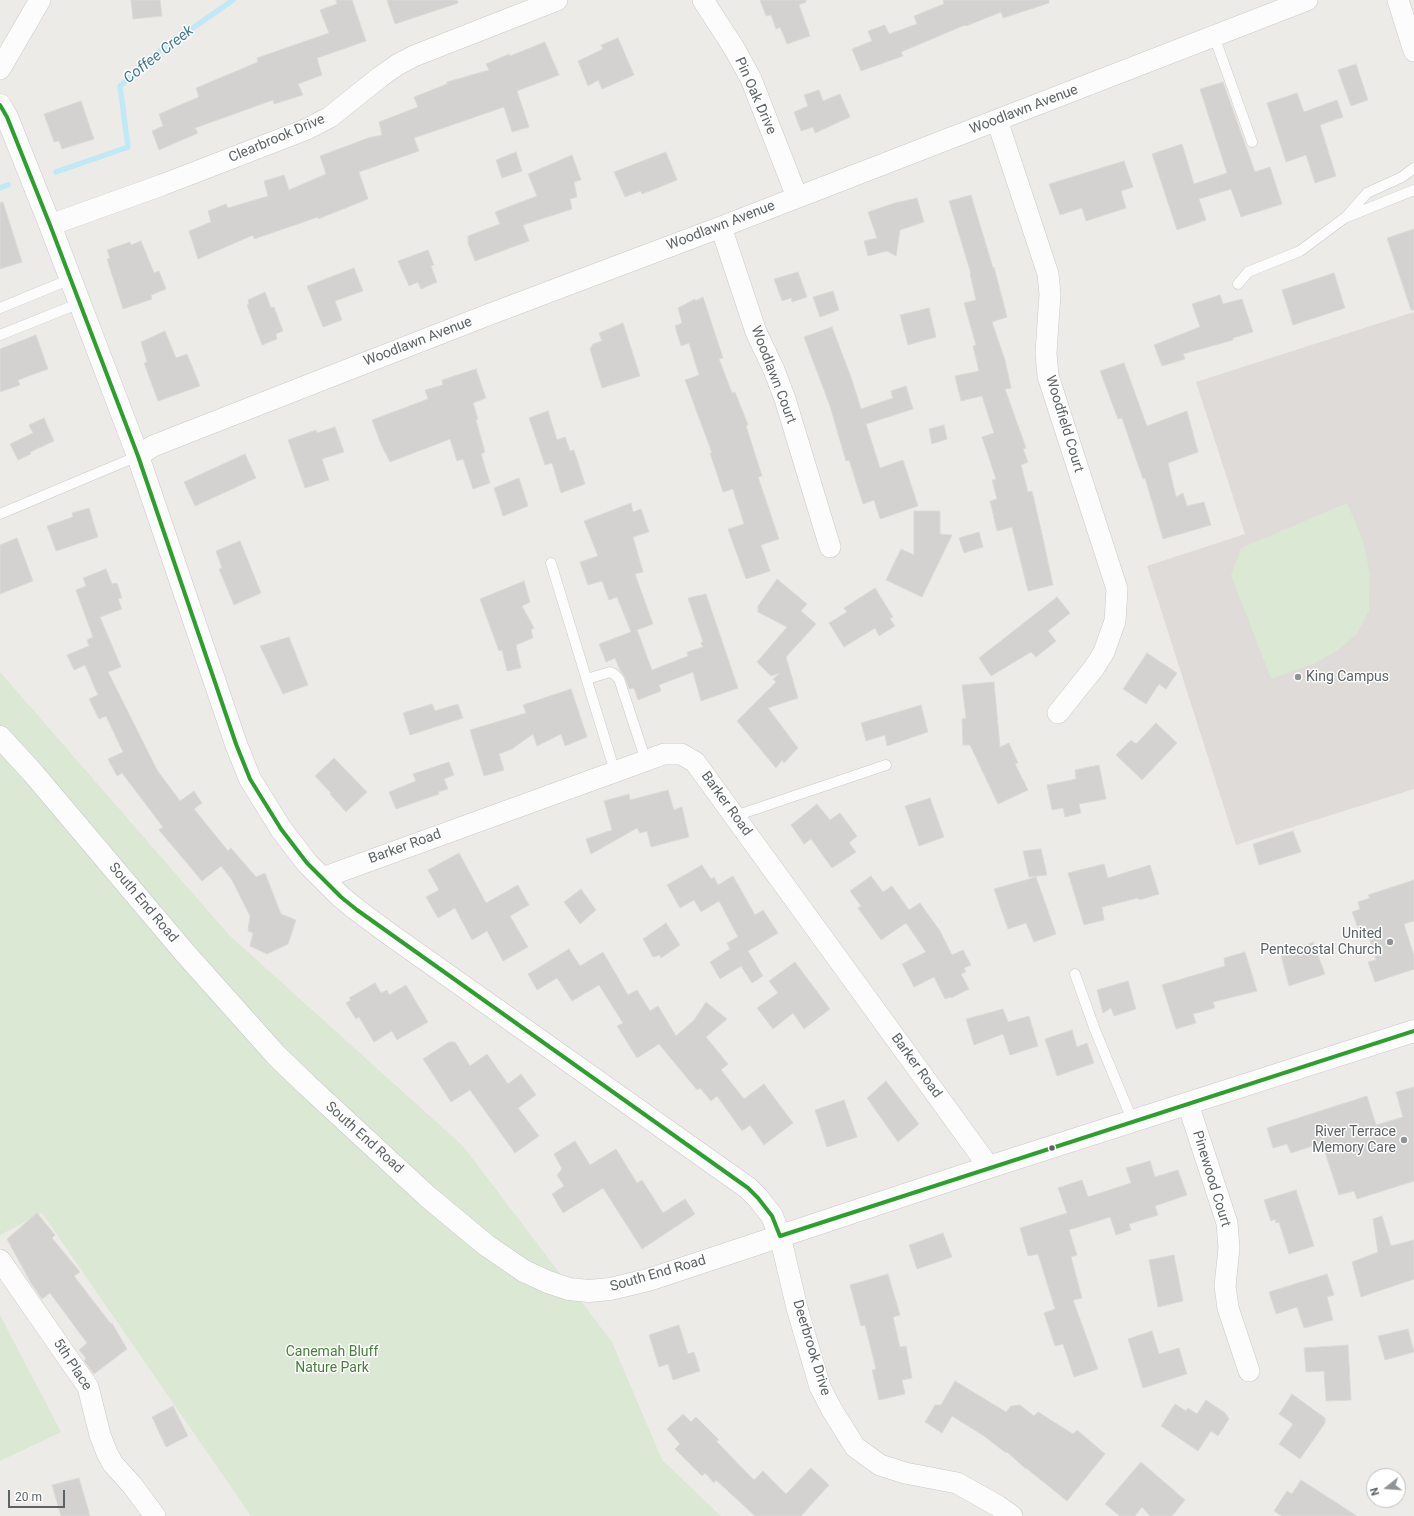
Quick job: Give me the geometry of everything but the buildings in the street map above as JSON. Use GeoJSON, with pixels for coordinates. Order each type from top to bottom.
{"type":"FeatureCollection","features":[{"type":"Feature","properties":{"kind":"main road"},"geometry":{"type":"LineString","coordinates":[[0,105],[7,117],[50,225],[138,456],[241,758],[258,792],[282,829],[299,853],[341,897],[388,933],[748,1188],[772,1216],[780,1236]]}},
{"type":"Feature","properties":{"kind":"main road","name":"South End Road"},"geometry":{"type":"LineString","coordinates":[[0,737],[52,795],[185,953],[276,1055],[337,1114],[438,1205],[486,1245],[512,1264],[548,1282],[570,1289],[589,1291],[610,1289],[648,1280],[989,1167],[1414,1031]]}},
{"type":"Feature","properties":{"kind":"street"},"geometry":{"type":"LineString","coordinates":[[0,68],[40,0]]}},
{"type":"Feature","properties":{"kind":"street","name":"Clearbrook Drive"},"geometry":{"type":"LineString","coordinates":[[50,225],[162,185],[307,129],[330,117],[380,77],[397,65],[414,56],[557,0]]}},
{"type":"Feature","properties":{"kind":"street","name":"Pin Oak Drive"},"geometry":{"type":"LineString","coordinates":[[703,0],[734,48],[751,79],[797,197]]}},
{"type":"Feature","properties":{"kind":"street","name":"Woodlawn Avenue"},"geometry":{"type":"LineString","coordinates":[[138,456],[153,446],[374,359],[721,227],[1307,0]]}},
{"type":"Feature","properties":{"kind":"street"},"geometry":{"type":"LineString","coordinates":[[1398,0],[1414,51]]}},
{"type":"Feature","properties":{"kind":"street","name":"Woodfield Court"},"geometry":{"type":"LineString","coordinates":[[997,120],[1048,274],[1050,294],[1046,353],[1048,376],[1117,589],[1115,621],[1104,652],[1094,668],[1058,713]]}},
{"type":"Feature","properties":{"kind":"street","name":"Woodlawn Court"},"geometry":{"type":"LineString","coordinates":[[721,227],[756,332],[774,370],[785,399],[830,547]]}},
{"type":"Feature","properties":{"kind":"street","name":"Barker Road"},"geometry":{"type":"LineString","coordinates":[[322,878],[664,754],[681,754],[695,762],[989,1167]]}},
{"type":"Feature","properties":{"kind":"street","name":"Pinewood Court"},"geometry":{"type":"LineString","coordinates":[[1188,1104],[1227,1224],[1229,1248],[1225,1286],[1228,1308],[1249,1371]]}},
{"type":"Feature","properties":{"kind":"street","name":"Deerbrook Drive"},"geometry":{"type":"LineString","coordinates":[[780,1236],[797,1308],[820,1387],[832,1410],[855,1447],[880,1465],[905,1473],[957,1483],[998,1506],[1012,1516]]}},
{"type":"Feature","properties":{"kind":"street","name":"5th Place"},"geometry":{"type":"LineString","coordinates":[[0,1260],[88,1387],[100,1435],[106,1452],[113,1464],[132,1485],[155,1516]]}},
{"type":"Feature","properties":{"kind":"lane"},"geometry":{"type":"LineString","coordinates":[[1214,36],[1252,142]]}},
{"type":"Feature","properties":{"kind":"lane"},"geometry":{"type":"LineString","coordinates":[[1238,284],[1248,272],[1300,252],[1346,217],[1368,193],[1402,177],[1414,168]]}},
{"type":"Feature","properties":{"kind":"lane"},"geometry":{"type":"LineString","coordinates":[[1346,217],[1414,190]]}},
{"type":"Feature","properties":{"kind":"lane"},"geometry":{"type":"LineString","coordinates":[[0,308],[71,279]]}},
{"type":"Feature","properties":{"kind":"lane"},"geometry":{"type":"LineString","coordinates":[[0,335],[80,303]]}},
{"type":"Feature","properties":{"kind":"lane"},"geometry":{"type":"LineString","coordinates":[[0,514],[138,456]]}},
{"type":"Feature","properties":{"kind":"lane"},"geometry":{"type":"LineString","coordinates":[[551,563],[615,772]]}},
{"type":"Feature","properties":{"kind":"lane"},"geometry":{"type":"LineString","coordinates":[[587,680],[610,672],[619,679],[646,761]]}},
{"type":"Feature","properties":{"kind":"lane"},"geometry":{"type":"LineString","coordinates":[[735,816],[886,766]]}},
{"type":"Feature","properties":{"kind":"lane"},"geometry":{"type":"LineString","coordinates":[[1076,974],[1095,1030],[1133,1122]]}},
{"type":"Feature","properties":{"kind":"shaded area","name":"King Campus"},"geometry":{"type":"Polygon","coordinates":[[[1414,312],[1414,789],[1236,845],[1147,566],[1245,534],[1196,382],[1414,312]]]}},
{"type":"Feature","properties":{"kind":"green space"},"geometry":{"type":"Polygon","coordinates":[[[1347,503],[1362,538],[1370,573],[1369,610],[1357,634],[1337,651],[1313,664],[1271,679],[1231,575],[1241,548],[1347,503]]]}},
{"type":"Feature","properties":{"kind":"green space","name":"Canemah Bluff Nature Park"},"geometry":{"type":"Polygon","coordinates":[[[0,672],[229,935],[463,1146],[612,1342],[662,1460],[721,1516],[251,1516],[42,1213],[0,1235],[0,672]]]}},
{"type":"Feature","properties":{"kind":"green space"},"geometry":{"type":"Polygon","coordinates":[[[0,1315],[61,1432],[0,1461],[0,1315]]]}},
{"type":"Feature","properties":{"kind":"waterway","name":"Coffee Creek"},"geometry":{"type":"LineString","coordinates":[[56,172],[128,147],[120,86],[160,51],[233,0]]}},
{"type":"Feature","properties":{"kind":"waterway","name":"Coffee Creek"},"geometry":{"type":"LineString","coordinates":[[0,188],[8,185]]}},
{"type":"Feature","properties":{"kind":"transit line"},"geometry":{"type":"LineString","coordinates":[[0,105],[7,117],[50,225],[138,456],[236,744],[250,779],[281,829],[307,863],[341,897],[357,910],[748,1188],[772,1216],[780,1236],[1414,1031]]}},
{"type":"Feature","properties":{"kind":"place","name":"King Campus"},"geometry":{"type":"Point","coordinates":[1298,677]}},
{"type":"Feature","properties":{"kind":"place","name":"United Pentecostal Church"},"geometry":{"type":"Point","coordinates":[1390,942]}},
{"type":"Feature","properties":{"kind":"place","name":"River Terrace Memory Care"},"geometry":{"type":"Point","coordinates":[1404,1140]}}]}
